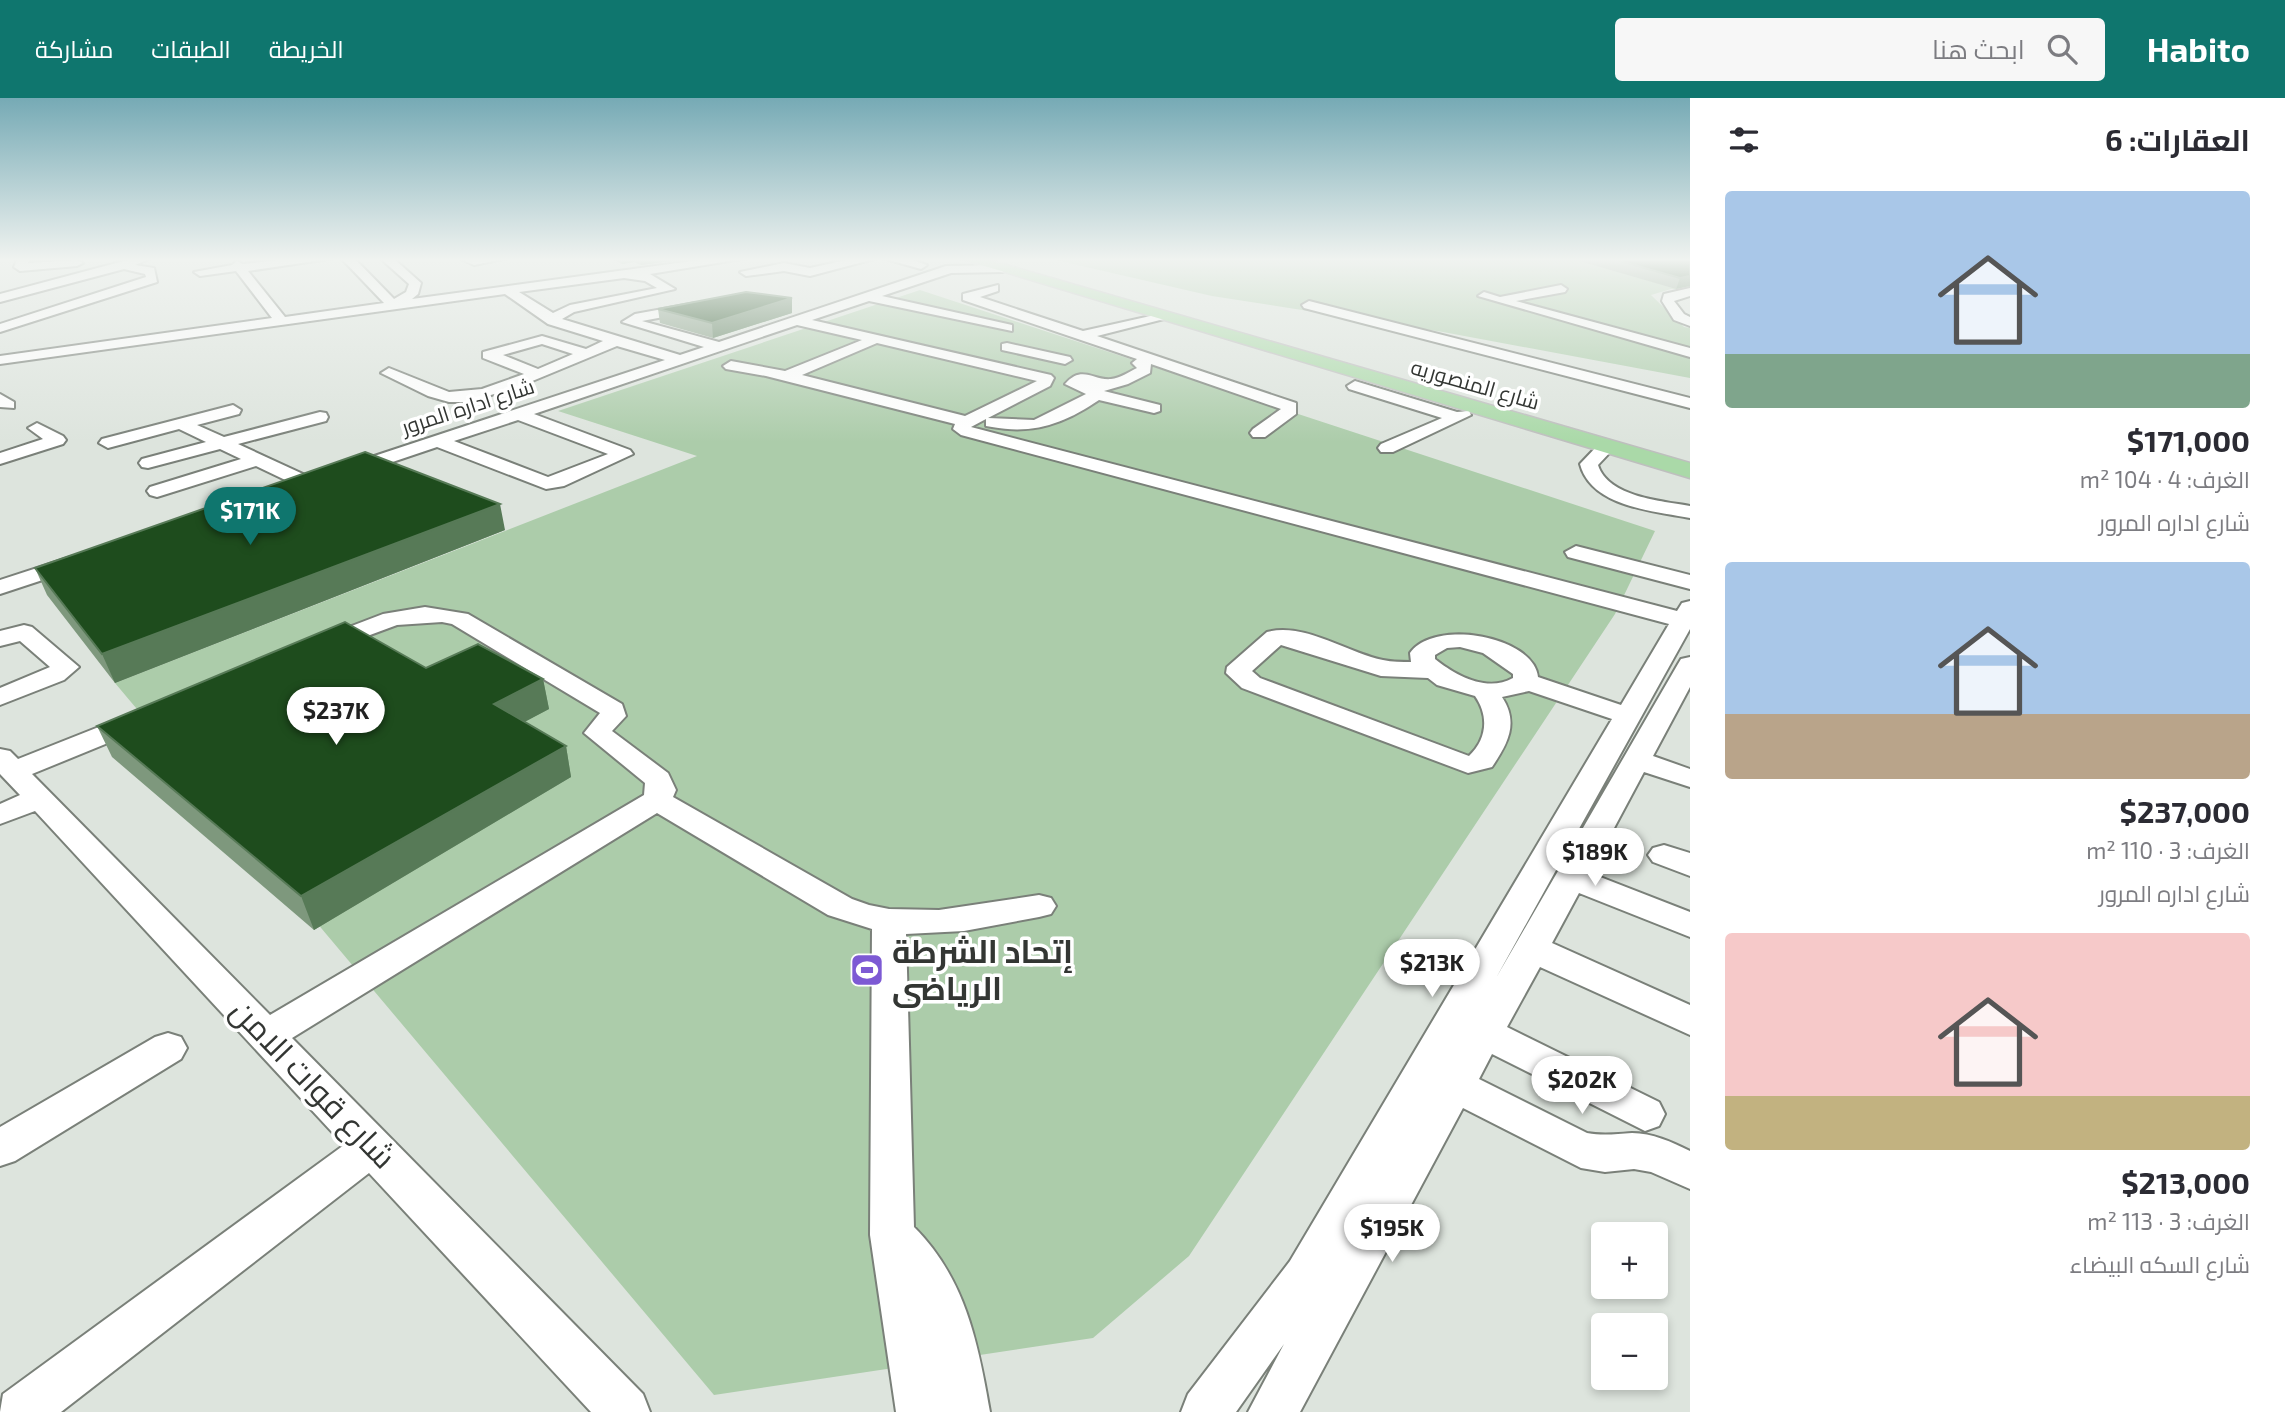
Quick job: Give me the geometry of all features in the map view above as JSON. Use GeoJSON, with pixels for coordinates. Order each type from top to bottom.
{"type":"FeatureCollection","features":[{"type":"Feature","properties":{"kind":"main road","name":"شارع المنصوريه"},"geometry":{"type":"LineString","coordinates":[[1181,319],[1474,410],[1690,461]]}},
{"type":"Feature","properties":{"kind":"main road","name":"شارع المنصوريه"},"geometry":{"type":"LineString","coordinates":[[1612,444],[1690,471]]}},
{"type":"Feature","properties":{"kind":"street"},"geometry":{"type":"LineString","coordinates":[[0,328],[27,319]]}},
{"type":"Feature","properties":{"kind":"street"},"geometry":{"type":"LineString","coordinates":[[68,319],[74,320]]}},
{"type":"Feature","properties":{"kind":"street"},"geometry":{"type":"LineString","coordinates":[[0,360],[293,319]]}},
{"type":"Feature","properties":{"kind":"street"},"geometry":{"type":"LineString","coordinates":[[550,319],[682,360]]}},
{"type":"Feature","properties":{"kind":"street"},"geometry":{"type":"LineString","coordinates":[[635,319],[629,322],[721,347]]}},
{"type":"Feature","properties":{"kind":"street","name":"شارع اداره المرور"},"geometry":{"type":"LineString","coordinates":[[284,492],[721,347],[781,319]]}},
{"type":"Feature","properties":{"kind":"street"},"geometry":{"type":"LineString","coordinates":[[805,319],[832,336],[872,341],[1046,379],[1044,383],[968,422],[962,429],[1686,614],[1306,1276],[1206,1412]]}},
{"type":"Feature","properties":{"kind":"street"},"geometry":{"type":"LineString","coordinates":[[981,319],[1024,333]]}},
{"type":"Feature","properties":{"kind":"street"},"geometry":{"type":"LineString","coordinates":[[992,319],[1290,406],[1290,410],[1259,433]]}},
{"type":"Feature","properties":{"kind":"street"},"geometry":{"type":"LineString","coordinates":[[1018,319],[1100,358],[1076,371],[1096,386],[1154,408]]}},
{"type":"Feature","properties":{"kind":"street"},"geometry":{"type":"LineString","coordinates":[[1034,354],[1064,340],[1149,319]]}},
{"type":"Feature","properties":{"kind":"street"},"geometry":{"type":"LineString","coordinates":[[1366,319],[1690,403]]}},
{"type":"Feature","properties":{"kind":"street"},"geometry":{"type":"LineString","coordinates":[[1569,319],[1690,353]]}},
{"type":"Feature","properties":{"kind":"street"},"geometry":{"type":"LineString","coordinates":[[19,322],[55,326]]}},
{"type":"Feature","properties":{"kind":"street"},"geometry":{"type":"LineString","coordinates":[[10,339],[94,348]]}},
{"type":"Feature","properties":{"kind":"street"},"geometry":{"type":"LineString","coordinates":[[10,339],[68,351]]}},
{"type":"Feature","properties":{"kind":"street"},"geometry":{"type":"LineString","coordinates":[[535,373],[488,355],[542,340],[585,353]]}},
{"type":"Feature","properties":{"kind":"street"},"geometry":{"type":"LineString","coordinates":[[389,373],[450,397],[465,397],[616,341]]}},
{"type":"Feature","properties":{"kind":"street"},"geometry":{"type":"LineString","coordinates":[[787,376],[872,341]]}},
{"type":"Feature","properties":{"kind":"street"},"geometry":{"type":"LineString","coordinates":[[993,344],[1065,360]]}},
{"type":"Feature","properties":{"kind":"street"},"geometry":{"type":"LineString","coordinates":[[800,354],[826,360]]}},
{"type":"Feature","properties":{"kind":"street"},"geometry":{"type":"LineString","coordinates":[[992,422],[1018,428],[1034,427],[1096,386],[1124,381],[1145,370],[1145,366],[1139,363]]}},
{"type":"Feature","properties":{"kind":"street"},"geometry":{"type":"LineString","coordinates":[[731,366],[787,376],[968,422]]}},
{"type":"Feature","properties":{"kind":"street"},"geometry":{"type":"LineString","coordinates":[[1355,386],[1474,410]]}},
{"type":"Feature","properties":{"kind":"street"},"geometry":{"type":"LineString","coordinates":[[108,443],[233,410]]}},
{"type":"Feature","properties":{"kind":"street"},"geometry":{"type":"LineString","coordinates":[[1387,448],[1474,410]]}},
{"type":"Feature","properties":{"kind":"street"},"geometry":{"type":"LineString","coordinates":[[438,441],[546,483],[624,454],[519,414]]}},
{"type":"Feature","properties":{"kind":"street"},"geometry":{"type":"LineString","coordinates":[[148,463],[320,417]]}},
{"type":"Feature","properties":{"kind":"street"},"geometry":{"type":"LineString","coordinates":[[181,424],[309,484]]}},
{"type":"Feature","properties":{"kind":"street"},"geometry":{"type":"LineString","coordinates":[[0,459],[57,440],[37,428]]}},
{"type":"Feature","properties":{"kind":"street"},"geometry":{"type":"LineString","coordinates":[[1612,444],[1589,464],[1591,474],[1600,483],[1632,499],[1690,512]]}},
{"type":"Feature","properties":{"kind":"street"},"geometry":{"type":"LineString","coordinates":[[25,452],[44,464]]}},
{"type":"Feature","properties":{"kind":"street"},"geometry":{"type":"LineString","coordinates":[[158,491],[257,460]]}},
{"type":"Feature","properties":{"kind":"street"},"geometry":{"type":"LineString","coordinates":[[1576,552],[1690,582]]}},
{"type":"Feature","properties":{"kind":"street"},"geometry":{"type":"LineString","coordinates":[[0,587],[90,557]]}},
{"type":"Feature","properties":{"kind":"street"},"geometry":{"type":"LineString","coordinates":[[266,1036],[657,800],[661,790],[659,779],[601,739],[598,733],[600,727],[613,716],[613,710],[460,619],[441,613],[415,613],[388,620],[299,656]]}},
{"type":"Feature","properties":{"kind":"street"},"geometry":{"type":"LineString","coordinates":[[0,639],[24,632],[66,667],[55,675],[0,696]]}},
{"type":"Feature","properties":{"kind":"street"},"geometry":{"type":"LineString","coordinates":[[1432,671],[1381,668],[1298,640],[1276,637],[1240,667],[1239,673],[1251,684],[1468,765],[1482,761],[1499,731],[1500,718],[1484,691]]}},
{"type":"Feature","properties":{"kind":"street"},"geometry":{"type":"LineString","coordinates":[[1439,642],[1465,642],[1508,655],[1526,673],[1525,681],[1517,688],[1484,691],[1446,680],[1423,662],[1422,653],[1428,646],[1439,642]]}},
{"type":"Feature","properties":{"kind":"street"},"geometry":{"type":"LineString","coordinates":[[1273,1412],[1690,664]]}},
{"type":"Feature","properties":{"kind":"street"},"geometry":{"type":"LineString","coordinates":[[1525,681],[1629,716]]}},
{"type":"Feature","properties":{"kind":"street"},"geometry":{"type":"LineString","coordinates":[[0,816],[18,775],[160,712]]}},
{"type":"Feature","properties":{"kind":"street"},"geometry":{"type":"LineString","coordinates":[[1636,760],[1690,779]]}},
{"type":"Feature","properties":{"kind":"street","name":"شارع قوات الامن"},"geometry":{"type":"LineString","coordinates":[[18,775],[625,1412]]}},
{"type":"Feature","properties":{"kind":"street"},"geometry":{"type":"LineString","coordinates":[[657,800],[840,907],[863,917],[889,923],[924,924],[1040,906]]}},
{"type":"Feature","properties":{"kind":"street"},"geometry":{"type":"LineString","coordinates":[[1571,877],[1690,925]]}},
{"type":"Feature","properties":{"kind":"street"},"geometry":{"type":"LineString","coordinates":[[889,923],[892,1235],[921,1412]]}},
{"type":"Feature","properties":{"kind":"street"},"geometry":{"type":"LineString","coordinates":[[1531,948],[1690,1021]]}},
{"type":"Feature","properties":{"kind":"street"},"geometry":{"type":"LineString","coordinates":[[1484,1032],[1645,1114]]}},
{"type":"Feature","properties":{"kind":"street"},"geometry":{"type":"LineString","coordinates":[[0,1148],[168,1048]]}},
{"type":"Feature","properties":{"kind":"street"},"geometry":{"type":"LineString","coordinates":[[1454,1085],[1581,1150],[1605,1154],[1634,1151],[1658,1155],[1690,1171]]}},
{"type":"Feature","properties":{"kind":"street"},"geometry":{"type":"LineString","coordinates":[[21,1412],[372,1147]]}},
{"type":"Feature","properties":{"kind":"street"},"geometry":{"type":"LineString","coordinates":[[892,1235],[916,1258],[935,1286],[949,1318],[965,1412]]}},
{"type":"Feature","properties":{"kind":"green space","name":"إتحاد الشرطة الرياضى"},"geometry":{"type":"Polygon","coordinates":[[[832,319],[1009,319],[1655,531],[1615,614],[1189,1256],[1093,1338],[714,1395],[115,683],[697,456],[558,411],[832,319]]]}},
{"type":"Feature","properties":{"kind":"green space"},"geometry":{"type":"Polygon","coordinates":[[[1362,319],[1676,319],[1684,327],[1690,328],[1690,378],[1362,319]]]}},
{"type":"Feature","properties":{"kind":"building"},"geometry":{"type":"Polygon","coordinates":[[[698,319],[724,319],[712,323],[698,319]]]}},
{"type":"Feature","properties":{"kind":"building"},"geometry":{"type":"Polygon","coordinates":[[[365,452],[500,504],[102,654],[35,568],[365,452]]]}},
{"type":"Feature","properties":{"kind":"building"},"geometry":{"type":"Polygon","coordinates":[[[345,622],[426,668],[478,644],[543,679],[494,704],[566,746],[301,896],[97,726],[345,622]]]}},
{"type":"Feature","properties":{"kind":"place","name":"إتحاد الشرطة الرياضى"},"geometry":{"type":"Point","coordinates":[867,970]}}]}
